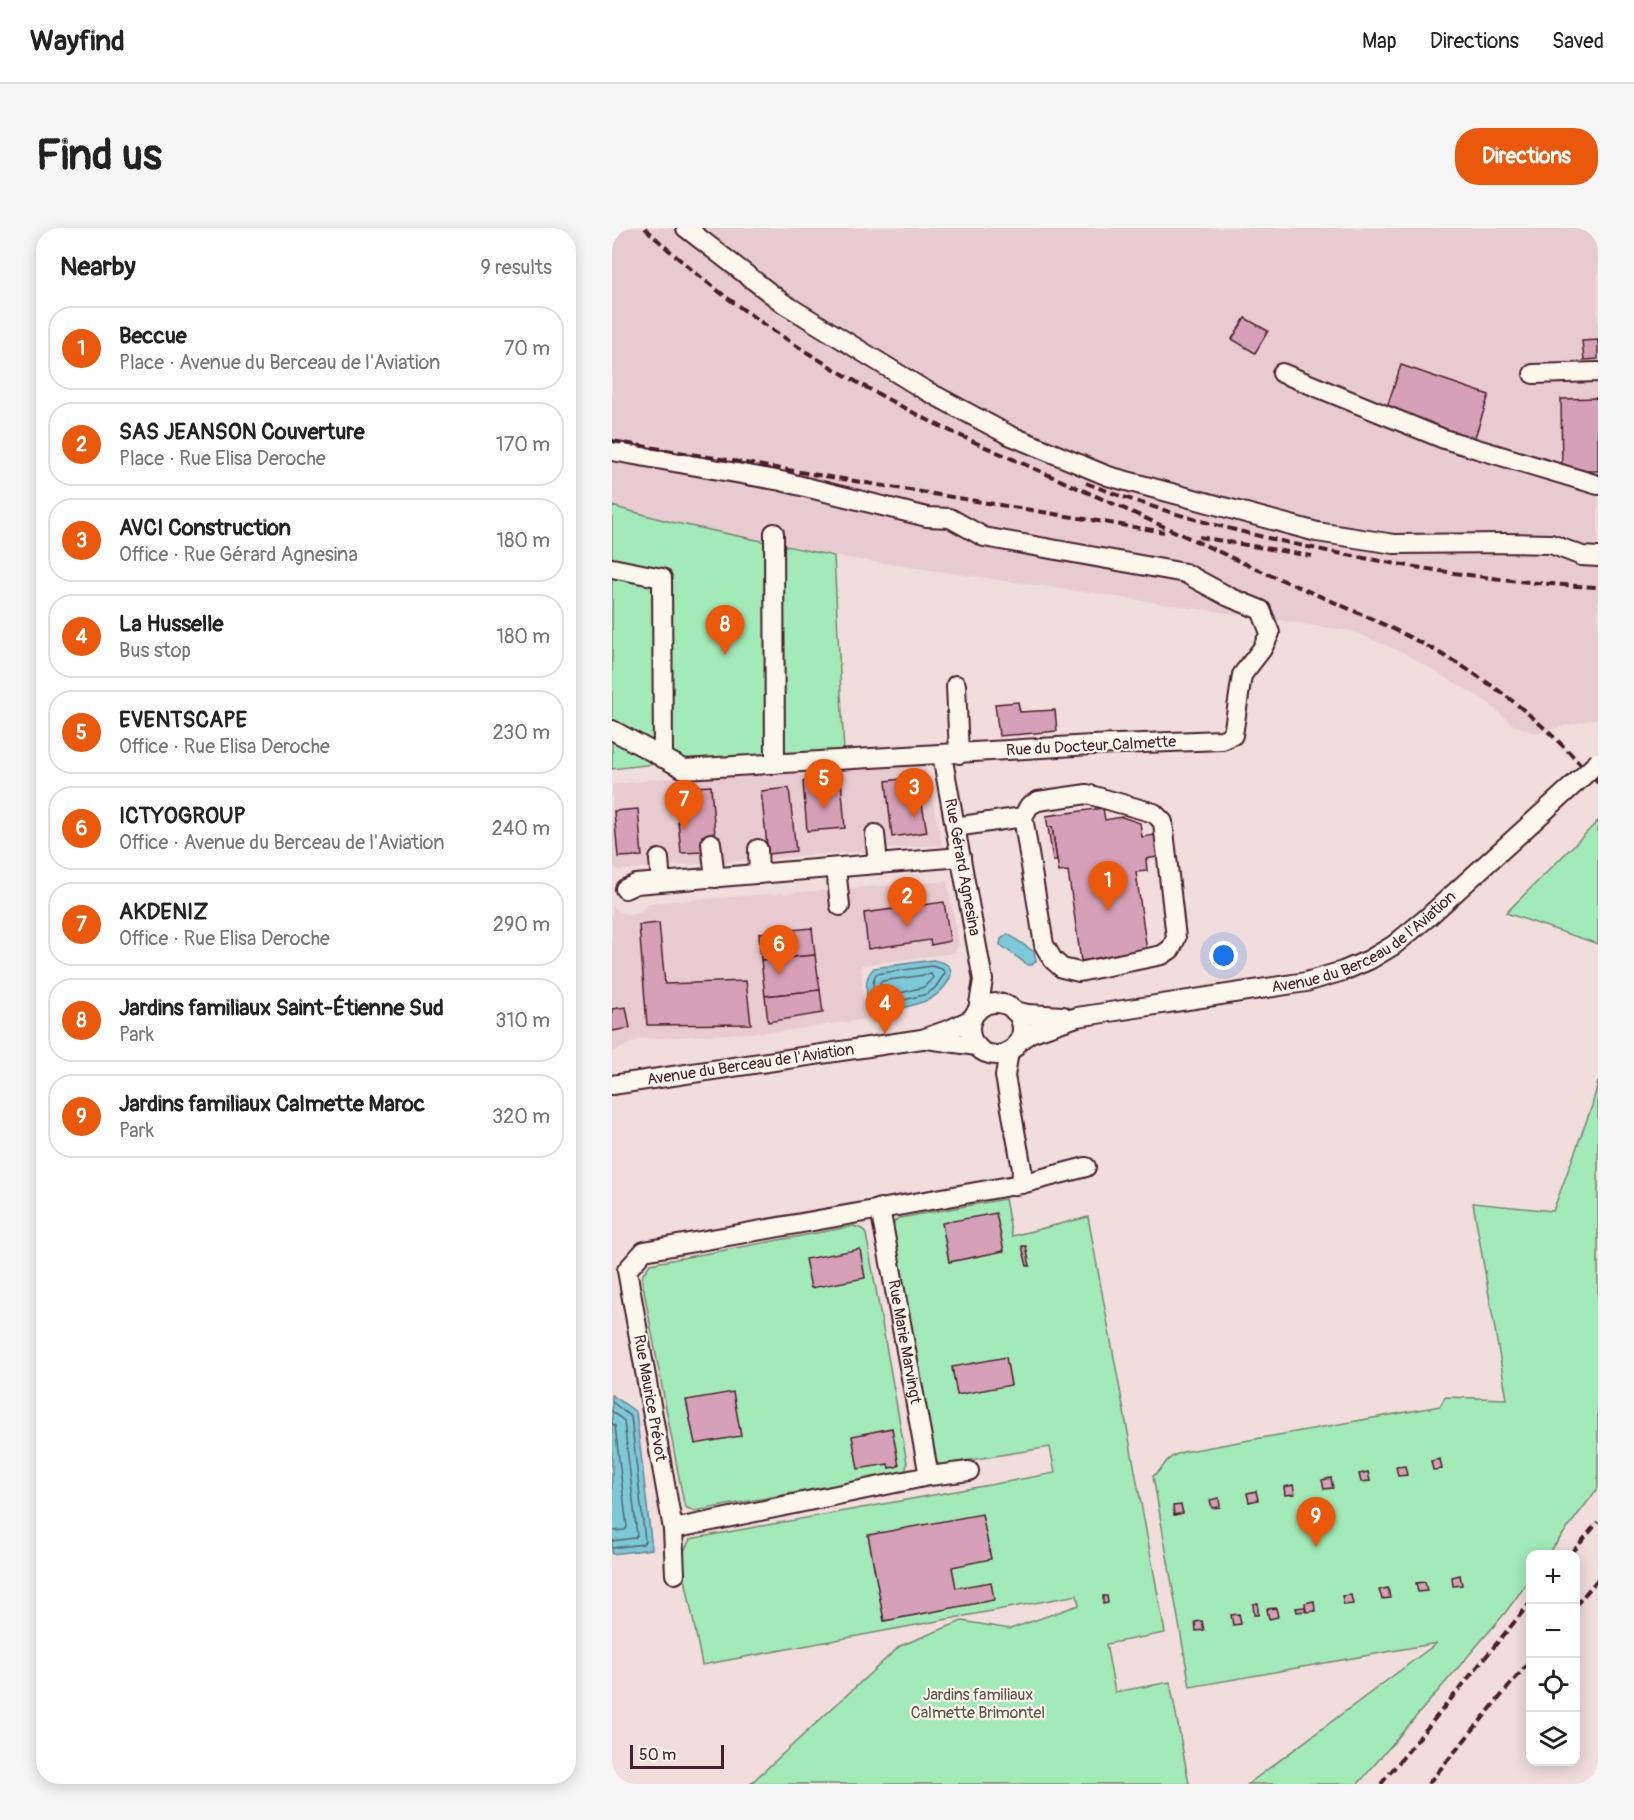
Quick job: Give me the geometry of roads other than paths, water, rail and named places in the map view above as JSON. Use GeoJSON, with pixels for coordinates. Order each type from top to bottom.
{"type":"FeatureCollection","features":[{"type":"Feature","properties":{"kind":"street"},"geometry":{"type":"LineString","coordinates":[[686,228],[783,303],[923,389],[1009,435],[1108,476],[1317,532],[1394,544],[1551,544],[1582,556],[1598,557]]}},
{"type":"Feature","properties":{"kind":"street"},"geometry":{"type":"LineString","coordinates":[[1533,374],[1598,372]]}},
{"type":"Feature","properties":{"kind":"street"},"geometry":{"type":"LineString","coordinates":[[1282,373],[1444,439],[1598,485]]}},
{"type":"Feature","properties":{"kind":"street","name":"Rue du Docteur Calmette"},"geometry":{"type":"LineString","coordinates":[[612,451],[782,481],[927,517],[950,518],[984,537],[1185,573],[1229,597],[1261,610],[1270,633],[1262,649],[1242,675],[1233,735],[1222,740],[1092,745],[684,769],[612,730]]}},
{"type":"Feature","properties":{"kind":"street"},"geometry":{"type":"LineString","coordinates":[[774,533],[775,764]]}},
{"type":"Feature","properties":{"kind":"street"},"geometry":{"type":"LineString","coordinates":[[612,567],[662,578],[663,758]]}},
{"type":"Feature","properties":{"kind":"street"},"geometry":{"type":"LineString","coordinates":[[951,754],[956,685]]}},
{"type":"Feature","properties":{"kind":"street","name":"Rue Gérard Agnesina"},"geometry":{"type":"LineString","coordinates":[[951,754],[956,827],[983,980],[975,1014]]}},
{"type":"Feature","properties":{"kind":"street","name":"Avenue du Berceau de l'Aviation"},"geometry":{"type":"LineString","coordinates":[[1014,1046],[1030,1033],[1077,1017],[1306,982],[1343,971],[1369,960],[1394,945],[1428,917],[1598,762]]}},
{"type":"Feature","properties":{"kind":"street"},"geometry":{"type":"LineString","coordinates":[[1087,794],[1154,813],[1163,822],[1176,938],[1171,949],[1162,955],[1079,972],[1062,968],[1053,960],[1044,945],[1023,817],[1029,806],[1038,801],[1087,794]]}},
{"type":"Feature","properties":{"kind":"street"},"geometry":{"type":"LineString","coordinates":[[956,827],[1023,817]]}},
{"type":"Feature","properties":{"kind":"street"},"geometry":{"type":"LineString","coordinates":[[875,834],[878,864]]}},
{"type":"Feature","properties":{"kind":"street"},"geometry":{"type":"LineString","coordinates":[[711,843],[716,878]]}},
{"type":"Feature","properties":{"kind":"street"},"geometry":{"type":"LineString","coordinates":[[758,849],[759,874]]}},
{"type":"Feature","properties":{"kind":"street"},"geometry":{"type":"LineString","coordinates":[[625,889],[636,884],[961,857]]}},
{"type":"Feature","properties":{"kind":"street"},"geometry":{"type":"LineString","coordinates":[[659,859],[661,882]]}},
{"type":"Feature","properties":{"kind":"street"},"geometry":{"type":"LineString","coordinates":[[836,868],[840,906]]}},
{"type":"Feature","properties":{"kind":"street"},"geometry":{"type":"LineString","coordinates":[[983,980],[1022,1024],[1005,1076],[1022,1169],[1021,1184]]}},
{"type":"Feature","properties":{"kind":"street"},"geometry":{"type":"LineString","coordinates":[[1005,1076],[970,1032],[975,1014],[988,1003],[1009,1007]]}},
{"type":"Feature","properties":{"kind":"street","name":"Avenue du Berceau de l'Aviation"},"geometry":{"type":"LineString","coordinates":[[1009,1007],[1028,1014],[1077,1017]]}},
{"type":"Feature","properties":{"kind":"street","name":"Avenue du Berceau de l'Aviation"},"geometry":{"type":"LineString","coordinates":[[612,1085],[922,1039],[953,1028],[975,1014]]}},
{"type":"Feature","properties":{"kind":"street","name":"Avenue du Berceau de l'Aviation"},"geometry":{"type":"LineString","coordinates":[[922,1039],[983,1050]]}},
{"type":"Feature","properties":{"kind":"street"},"geometry":{"type":"LineString","coordinates":[[983,1050],[996,1056],[1014,1046]]}},
{"type":"Feature","properties":{"kind":"street"},"geometry":{"type":"LineString","coordinates":[[880,1208],[1021,1184],[1086,1167]]}},
{"type":"Feature","properties":{"kind":"street","name":"Rue Marie Marvingt"},"geometry":{"type":"LineString","coordinates":[[880,1208],[929,1476]]}},
{"type":"Feature","properties":{"kind":"street","name":"Rue Maurice Prévot"},"geometry":{"type":"LineString","coordinates":[[673,1529],[627,1270],[644,1251],[880,1208]]}},
{"type":"Feature","properties":{"kind":"street"},"geometry":{"type":"LineString","coordinates":[[675,1574],[673,1529],[929,1476],[969,1471]]}},
{"type":"Feature","properties":{"kind":"water"},"geometry":{"type":"Polygon","coordinates":[[[1008,934],[1034,952],[1036,961],[1032,965],[1028,965],[1000,945],[1001,939],[1008,934]]]}},
{"type":"Feature","properties":{"kind":"water"},"geometry":{"type":"Polygon","coordinates":[[[933,960],[946,964],[951,973],[950,979],[937,994],[928,1000],[901,1008],[873,1009],[866,988],[870,972],[874,968],[933,960]]]}},
{"type":"Feature","properties":{"kind":"water"},"geometry":{"type":"Polygon","coordinates":[[[612,1395],[636,1412],[652,1549],[612,1554],[612,1395]]]}},
{"type":"Feature","properties":{"kind":"railway"},"geometry":{"type":"LineString","coordinates":[[645,228],[675,256],[740,307],[808,353],[880,395],[967,439],[1395,630],[1454,661],[1529,714],[1598,783]]}},
{"type":"Feature","properties":{"kind":"railway"},"geometry":{"type":"LineString","coordinates":[[612,441],[1164,532]]}},
{"type":"Feature","properties":{"kind":"railway"},"geometry":{"type":"LineString","coordinates":[[1086,483],[1208,523],[1332,552],[1464,574],[1598,587]]}},
{"type":"Feature","properties":{"kind":"railway"},"geometry":{"type":"LineString","coordinates":[[1199,537],[1312,556]]}},
{"type":"Feature","properties":{"kind":"railway"},"geometry":{"type":"LineString","coordinates":[[1574,1550],[1598,1522]]}},
{"type":"Feature","properties":{"kind":"railway"},"geometry":{"type":"LineString","coordinates":[[1577,1604],[1598,1579]]}},
{"type":"Feature","properties":{"kind":"railway"},"geometry":{"type":"LineString","coordinates":[[1381,1784],[1529,1604]]}},
{"type":"Feature","properties":{"kind":"railway"},"geometry":{"type":"LineString","coordinates":[[1428,1784],[1526,1666]]}},
{"type":"Feature","properties":{"kind":"place","name":"Jardins familiaux Saint-Étienne Sud"},"geometry":{"type":"Point","coordinates":[725,655]}},
{"type":"Feature","properties":{"kind":"place","name":"EVENTSCAPE"},"geometry":{"type":"Point","coordinates":[824,809]}},
{"type":"Feature","properties":{"kind":"place","name":"AVCI Construction"},"geometry":{"type":"Point","coordinates":[914,818]}},
{"type":"Feature","properties":{"kind":"place","name":"AKDENIZ"},"geometry":{"type":"Point","coordinates":[684,830]}},
{"type":"Feature","properties":{"kind":"place","name":"Beccue"},"geometry":{"type":"Point","coordinates":[1108,911]}},
{"type":"Feature","properties":{"kind":"place","name":"SAS JEANSON Couverture"},"geometry":{"type":"Point","coordinates":[907,927]}},
{"type":"Feature","properties":{"kind":"place","name":"ICTYOGROUP"},"geometry":{"type":"Point","coordinates":[779,975]}},
{"type":"Feature","properties":{"kind":"place","name":"La Husselle"},"geometry":{"type":"Point","coordinates":[885,1034]}},
{"type":"Feature","properties":{"kind":"place","name":"Jardins familiaux Calmette Maroc"},"geometry":{"type":"Point","coordinates":[1316,1547]}},
{"type":"Feature","properties":{"kind":"park label","name":"Jardins familiaux Calmette Brimontel"},"geometry":{"type":"Point","coordinates":[978,1704]}}]}
